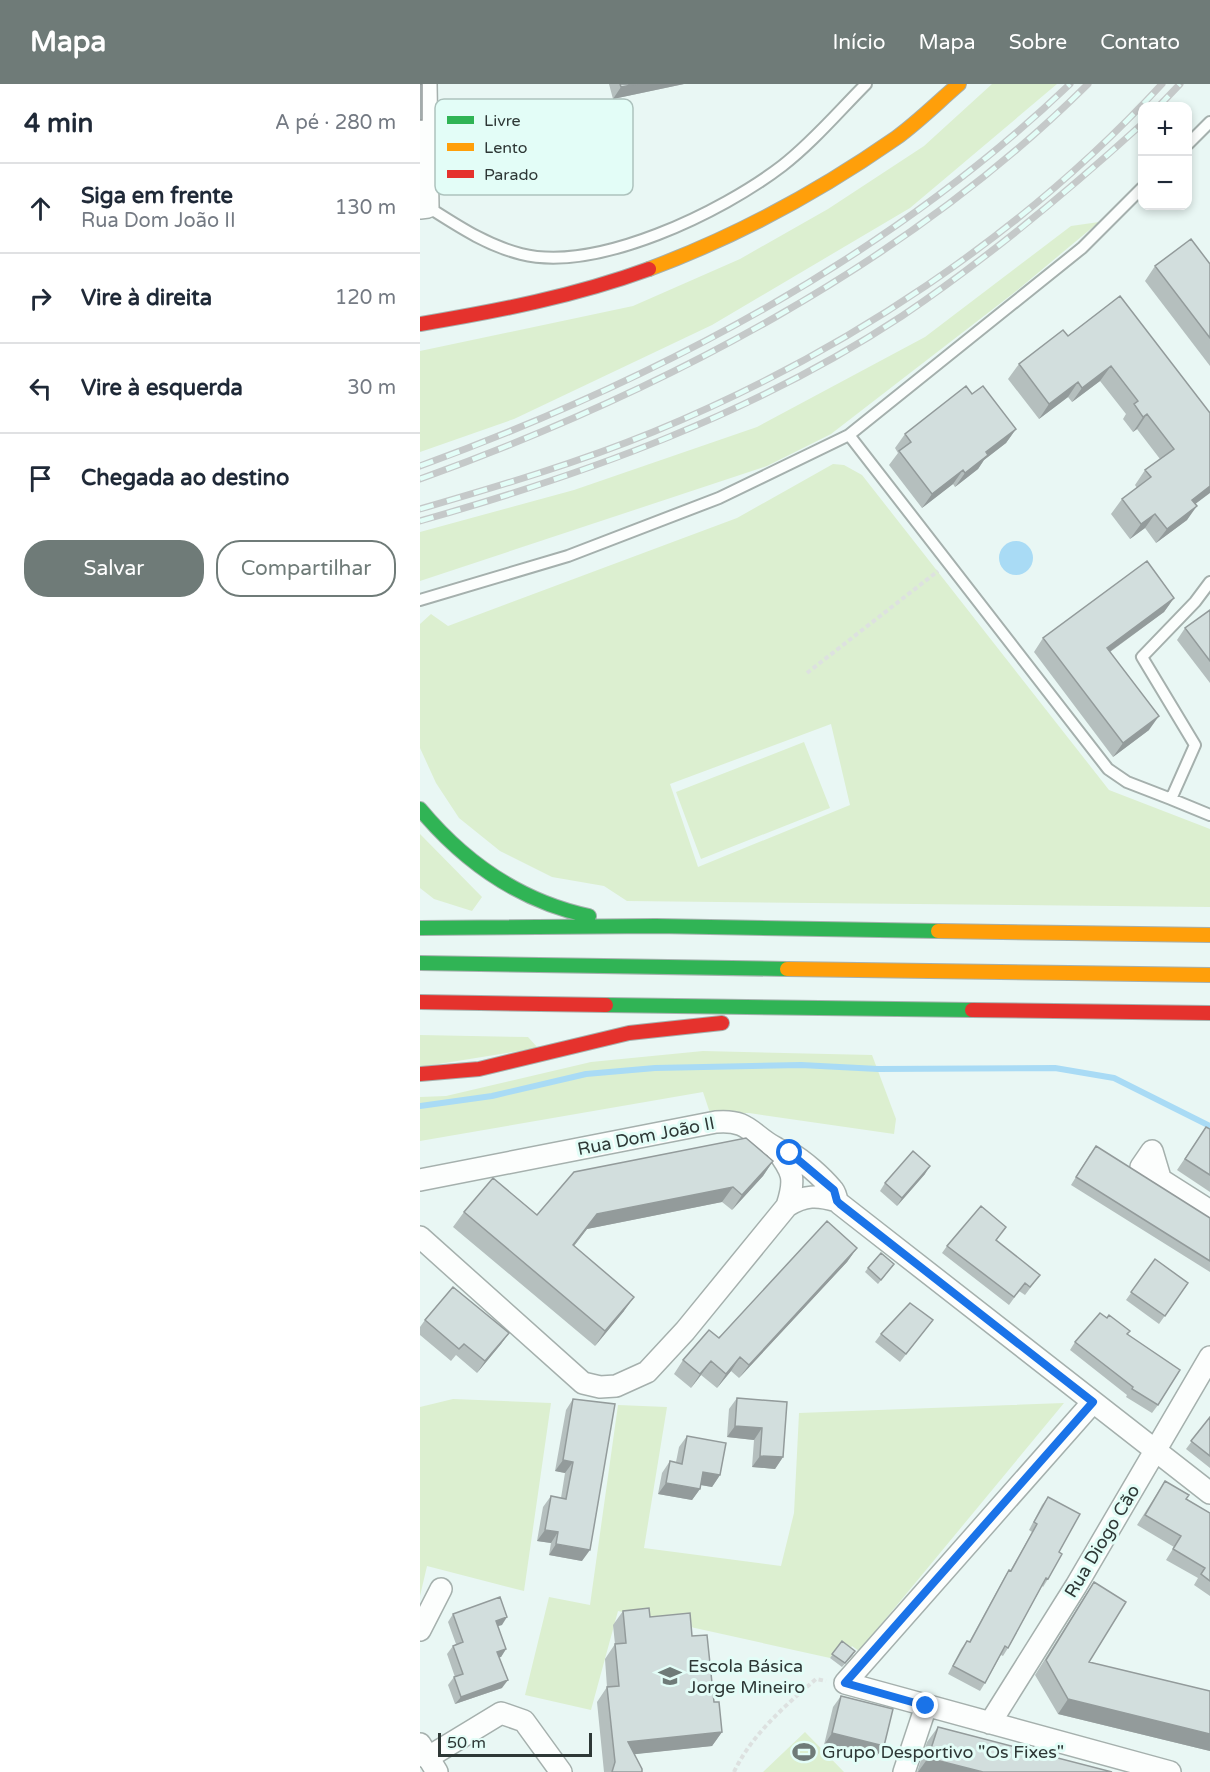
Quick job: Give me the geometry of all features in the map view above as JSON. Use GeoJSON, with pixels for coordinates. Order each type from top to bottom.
{"type":"FeatureCollection","features":[{"type":"Feature","properties":{"kind":"main road"},"geometry":{"type":"LineString","coordinates":[[420,323],[512,308],[612,283],[682,257],[781,209],[878,149],[897,137],[959,84]]}},
{"type":"Feature","properties":{"kind":"main road"},"geometry":{"type":"LineString","coordinates":[[420,809],[436,829],[487,874],[560,911],[656,926]]}},
{"type":"Feature","properties":{"kind":"main road"},"geometry":{"type":"LineString","coordinates":[[431,912],[470,929]]}},
{"type":"Feature","properties":{"kind":"main road"},"geometry":{"type":"LineString","coordinates":[[420,928],[656,926],[1210,935]]}},
{"type":"Feature","properties":{"kind":"main road"},"geometry":{"type":"LineString","coordinates":[[420,963],[1210,975]]}},
{"type":"Feature","properties":{"kind":"main road"},"geometry":{"type":"LineString","coordinates":[[420,1002],[1210,1013]]}},
{"type":"Feature","properties":{"kind":"main road"},"geometry":{"type":"LineString","coordinates":[[420,1074],[479,1069],[629,1033],[690,1028],[801,1008]]}},
{"type":"Feature","properties":{"kind":"street"},"geometry":{"type":"LineString","coordinates":[[424,208],[426,84]]}},
{"type":"Feature","properties":{"kind":"street","name":"Rua Dom João II"},"geometry":{"type":"LineString","coordinates":[[420,1180],[716,1122],[731,1121],[741,1124],[752,1129],[776,1148],[790,1153],[834,1190],[837,1201],[1210,1493]]}},
{"type":"Feature","properties":{"kind":"street"},"geometry":{"type":"LineString","coordinates":[[776,1148],[790,1167],[794,1185],[787,1206]]}},
{"type":"Feature","properties":{"kind":"street"},"geometry":{"type":"LineString","coordinates":[[1161,1181],[1210,1211]]}},
{"type":"Feature","properties":{"kind":"street"},"geometry":{"type":"LineString","coordinates":[[420,1237],[584,1383],[600,1387],[616,1386],[647,1372],[685,1331],[787,1206],[801,1197],[818,1195],[837,1201]]}},
{"type":"Feature","properties":{"kind":"street","name":"Rua Diogo Cão"},"geometry":{"type":"LineString","coordinates":[[990,1723],[1210,1357]]}},
{"type":"Feature","properties":{"kind":"street"},"geometry":{"type":"LineString","coordinates":[[1093,1402],[845,1683],[1170,1772]]}},
{"type":"Feature","properties":{"kind":"street"},"geometry":{"type":"LineString","coordinates":[[420,1630],[441,1589]]}},
{"type":"Feature","properties":{"kind":"street"},"geometry":{"type":"LineString","coordinates":[[904,1772],[926,1706]]}},
{"type":"Feature","properties":{"kind":"street"},"geometry":{"type":"LineString","coordinates":[[425,1754],[501,1713],[524,1721],[561,1772]]}},
{"type":"Feature","properties":{"kind":"lane"},"geometry":{"type":"LineString","coordinates":[[424,208],[487,243],[524,255],[566,257],[616,248],[688,223],[782,166],[866,84]]}},
{"type":"Feature","properties":{"kind":"lane"},"geometry":{"type":"LineString","coordinates":[[1192,140],[1210,122]]}},
{"type":"Feature","properties":{"kind":"lane"},"geometry":{"type":"LineString","coordinates":[[424,598],[568,556],[719,498],[849,435],[1082,248],[1138,193]]}},
{"type":"Feature","properties":{"kind":"lane"},"geometry":{"type":"LineString","coordinates":[[849,435],[1108,769],[1127,782],[1210,814]]}},
{"type":"Feature","properties":{"kind":"lane"},"geometry":{"type":"LineString","coordinates":[[1171,799],[1195,745],[1142,657],[1195,602],[1210,582]]}},
{"type":"Feature","properties":{"kind":"path"},"geometry":{"type":"LineString","coordinates":[[807,673],[948,563]]}},
{"type":"Feature","properties":{"kind":"path"},"geometry":{"type":"LineString","coordinates":[[734,1772],[756,1737],[816,1679],[845,1683]]}},
{"type":"Feature","properties":{"kind":"green space"},"geometry":{"type":"Polygon","coordinates":[[[992,84],[1057,84],[910,208],[712,325],[514,419],[420,452],[420,351],[633,306],[740,259],[828,209],[924,146],[992,84]]]}},
{"type":"Feature","properties":{"kind":"green space"},"geometry":{"type":"Polygon","coordinates":[[[1099,222],[1015,292],[831,434],[767,466],[420,581],[420,532],[574,490],[757,427],[925,337],[1071,226],[1099,222]]]}},
{"type":"Feature","properties":{"kind":"green space"},"geometry":{"type":"Polygon","coordinates":[[[833,464],[844,465],[862,475],[1109,790],[1210,829],[1210,907],[627,901],[604,886],[552,877],[500,851],[459,818],[436,783],[420,748],[420,624],[431,614],[448,626],[737,518],[833,464]],[[831,724],[670,784],[698,867],[850,805],[831,724]]]}},
{"type":"Feature","properties":{"kind":"green space"},"geometry":{"type":"Polygon","coordinates":[[[804,742],[830,808],[701,859],[676,792],[804,742]]]}},
{"type":"Feature","properties":{"kind":"green space"},"geometry":{"type":"Polygon","coordinates":[[[420,834],[482,897],[472,911],[434,899],[420,888],[420,834]]]}},
{"type":"Feature","properties":{"kind":"green space"},"geometry":{"type":"Polygon","coordinates":[[[420,1035],[528,1037],[538,1048],[420,1067],[420,1035]]]}},
{"type":"Feature","properties":{"kind":"green space"},"geometry":{"type":"Polygon","coordinates":[[[703,1051],[872,1055],[896,1119],[894,1134],[749,1113],[710,1113],[703,1092],[420,1141],[420,1097],[446,1096],[591,1062],[703,1051]]]}},
{"type":"Feature","properties":{"kind":"green space"},"geometry":{"type":"Polygon","coordinates":[[[453,1399],[551,1403],[524,1591],[427,1566],[420,1596],[420,1407],[453,1399]]]}},
{"type":"Feature","properties":{"kind":"green space"},"geometry":{"type":"Polygon","coordinates":[[[1064,1403],[859,1651],[852,1646],[848,1652],[839,1645],[830,1658],[618,1611],[591,1710],[525,1695],[549,1597],[590,1605],[618,1405],[667,1407],[644,1548],[781,1566],[794,1513],[799,1413],[1064,1403]]]}},
{"type":"Feature","properties":{"kind":"green space","name":"Grupo Desportivo \"Os Fixes\""},"geometry":{"type":"Polygon","coordinates":[[[805,1732],[844,1772],[763,1772],[805,1732]]]}},
{"type":"Feature","properties":{"kind":"water"},"geometry":{"type":"Polygon","coordinates":[[[1016,541],[1028,546],[1033,558],[1028,570],[1016,575],[1004,570],[999,558],[1004,546],[1016,541]]]}},
{"type":"Feature","properties":{"kind":"building"},"geometry":{"type":"Polygon","coordinates":[[[420,84],[422,84],[422,120],[420,120],[420,84]]]}},
{"type":"Feature","properties":{"kind":"building"},"geometry":{"type":"Polygon","coordinates":[[[620,84],[637,84],[621,87],[620,84]]]}},
{"type":"Feature","properties":{"kind":"building"},"geometry":{"type":"Polygon","coordinates":[[[1191,239],[1210,264],[1210,338],[1155,266],[1191,239]]]}},
{"type":"Feature","properties":{"kind":"building"},"geometry":{"type":"Polygon","coordinates":[[[1120,296],[1210,413],[1210,486],[1192,500],[1197,506],[1167,529],[1155,514],[1141,524],[1122,499],[1151,477],[1145,470],[1174,449],[1147,414],[1143,417],[1134,404],[1138,401],[1111,366],[1082,388],[1078,382],[1049,404],[1019,364],[1063,330],[1068,336],[1120,296]]]}},
{"type":"Feature","properties":{"kind":"building"},"geometry":{"type":"Polygon","coordinates":[[[966,386],[972,394],[983,386],[1016,429],[986,452],[988,455],[965,473],[963,470],[932,494],[899,451],[911,442],[905,434],[966,386]]]}},
{"type":"Feature","properties":{"kind":"building"},"geometry":{"type":"Polygon","coordinates":[[[1147,561],[1174,598],[1107,648],[1159,716],[1123,743],[1043,638],[1147,561]]]}},
{"type":"Feature","properties":{"kind":"building"},"geometry":{"type":"Polygon","coordinates":[[[1210,610],[1210,661],[1185,628],[1210,610]]]}},
{"type":"Feature","properties":{"kind":"building"},"geometry":{"type":"Polygon","coordinates":[[[1206,1127],[1210,1129],[1210,1175],[1185,1159],[1206,1127]]]}},
{"type":"Feature","properties":{"kind":"building"},"geometry":{"type":"Polygon","coordinates":[[[746,1138],[773,1161],[742,1195],[733,1187],[597,1214],[573,1245],[634,1297],[605,1331],[464,1212],[493,1178],[537,1215],[574,1172],[746,1138]]]}},
{"type":"Feature","properties":{"kind":"building"},"geometry":{"type":"Polygon","coordinates":[[[1096,1146],[1210,1218],[1210,1261],[1076,1177],[1096,1146]]]}},
{"type":"Feature","properties":{"kind":"building"},"geometry":{"type":"Polygon","coordinates":[[[913,1151],[930,1166],[902,1198],[885,1183],[913,1151]]]}},
{"type":"Feature","properties":{"kind":"building"},"geometry":{"type":"Polygon","coordinates":[[[981,1206],[1006,1227],[996,1240],[1040,1275],[1030,1287],[1025,1283],[1014,1297],[947,1246],[981,1206]]]}},
{"type":"Feature","properties":{"kind":"building"},"geometry":{"type":"Polygon","coordinates":[[[827,1221],[857,1248],[749,1365],[740,1357],[726,1374],[711,1361],[700,1374],[683,1360],[709,1330],[719,1338],[827,1221]]]}},
{"type":"Feature","properties":{"kind":"building"},"geometry":{"type":"Polygon","coordinates":[[[881,1253],[894,1264],[881,1280],[868,1268],[881,1253]]]}},
{"type":"Feature","properties":{"kind":"building"},"geometry":{"type":"Polygon","coordinates":[[[1155,1259],[1188,1283],[1165,1316],[1131,1292],[1155,1259]]]}},
{"type":"Feature","properties":{"kind":"building"},"geometry":{"type":"Polygon","coordinates":[[[453,1287],[509,1333],[485,1361],[464,1344],[459,1349],[425,1320],[453,1287]]]}},
{"type":"Feature","properties":{"kind":"building"},"geometry":{"type":"Polygon","coordinates":[[[910,1303],[933,1320],[906,1354],[881,1334],[910,1303]]]}},
{"type":"Feature","properties":{"kind":"building"},"geometry":{"type":"Polygon","coordinates":[[[1100,1313],[1107,1318],[1109,1315],[1130,1331],[1127,1334],[1180,1370],[1158,1405],[1132,1389],[1133,1387],[1075,1342],[1100,1313]]]}},
{"type":"Feature","properties":{"kind":"building"},"geometry":{"type":"Polygon","coordinates":[[[737,1398],[787,1402],[783,1457],[760,1456],[762,1428],[735,1426],[737,1398]]]}},
{"type":"Feature","properties":{"kind":"building"},"geometry":{"type":"Polygon","coordinates":[[[573,1399],[615,1404],[590,1550],[556,1544],[558,1532],[545,1530],[551,1496],[566,1499],[573,1462],[563,1460],[573,1399]]]}},
{"type":"Feature","properties":{"kind":"building"},"geometry":{"type":"Polygon","coordinates":[[[1210,1417],[1210,1456],[1191,1441],[1210,1417]]]}},
{"type":"Feature","properties":{"kind":"building"},"geometry":{"type":"Polygon","coordinates":[[[687,1436],[726,1443],[720,1475],[703,1472],[700,1489],[666,1483],[670,1461],[682,1464],[687,1436]]]}},
{"type":"Feature","properties":{"kind":"building"},"geometry":{"type":"Polygon","coordinates":[[[1165,1481],[1189,1495],[1186,1499],[1210,1513],[1210,1581],[1201,1574],[1205,1568],[1173,1549],[1181,1536],[1145,1515],[1165,1481]]]}},
{"type":"Feature","properties":{"kind":"building"},"geometry":{"type":"Polygon","coordinates":[[[1048,1497],[1080,1514],[1059,1552],[1062,1554],[1048,1579],[1046,1578],[1008,1648],[1005,1646],[985,1683],[953,1666],[967,1641],[970,1642],[1009,1570],[1011,1571],[1037,1524],[1034,1522],[1048,1497]]]}},
{"type":"Feature","properties":{"kind":"building"},"geometry":{"type":"Polygon","coordinates":[[[1094,1582],[1126,1602],[1089,1662],[1210,1691],[1210,1734],[1068,1699],[1046,1660],[1094,1582]]]}},
{"type":"Feature","properties":{"kind":"building"},"geometry":{"type":"Polygon","coordinates":[[[500,1597],[507,1617],[496,1621],[506,1649],[497,1652],[508,1680],[461,1697],[454,1677],[463,1674],[453,1646],[463,1642],[453,1614],[500,1597]]]}},
{"type":"Feature","properties":{"kind":"building"},"geometry":{"type":"Polygon","coordinates":[[[649,1608],[650,1617],[690,1613],[692,1636],[707,1635],[714,1702],[719,1702],[722,1732],[628,1742],[642,1772],[612,1772],[615,1762],[607,1687],[619,1686],[615,1644],[626,1643],[623,1611],[649,1608]]]}},
{"type":"Feature","properties":{"kind":"building"},"geometry":{"type":"Polygon","coordinates":[[[842,1641],[855,1651],[845,1663],[832,1654],[842,1641]]]}},
{"type":"Feature","properties":{"kind":"building"},"geometry":{"type":"Polygon","coordinates":[[[841,1696],[893,1709],[884,1746],[832,1733],[841,1696]]]}},
{"type":"Feature","properties":{"kind":"building"},"geometry":{"type":"Polygon","coordinates":[[[938,1727],[1112,1772],[983,1772],[928,1758],[938,1727]]]}},
{"type":"Feature","properties":{"kind":"waterway"},"geometry":{"type":"LineString","coordinates":[[420,1106],[492,1096],[586,1074],[655,1068],[801,1065],[878,1069],[1055,1068],[1114,1078],[1210,1126]]}},
{"type":"Feature","properties":{"kind":"railway"},"geometry":{"type":"LineString","coordinates":[[420,466],[595,395],[765,308],[846,259],[924,205],[999,147],[1070,84]]}},
{"type":"Feature","properties":{"kind":"railway"},"geometry":{"type":"LineString","coordinates":[[420,479],[510,445],[600,406],[688,364],[775,317],[860,266],[940,210],[1017,149],[1088,84]]}},
{"type":"Feature","properties":{"kind":"railway"},"geometry":{"type":"LineString","coordinates":[[420,509],[567,464],[653,432],[724,401],[793,366],[861,327],[927,285],[990,240],[1051,191],[1108,139],[1162,84]]}},
{"type":"Feature","properties":{"kind":"railway"},"geometry":{"type":"LineString","coordinates":[[1163,102],[1180,84]]}},
{"type":"Feature","properties":{"kind":"railway"},"geometry":{"type":"LineString","coordinates":[[420,521],[546,482],[669,437],[729,411],[846,351],[902,316],[996,248],[1085,175],[1138,128]]}},
{"type":"Feature","properties":{"kind":"traffic: fast"},"geometry":{"type":"LineString","coordinates":[[420,809],[456,846],[495,877],[539,901],[589,916]]}},
{"type":"Feature","properties":{"kind":"traffic: fast"},"geometry":{"type":"LineString","coordinates":[[420,928],[656,926],[938,931]]}},
{"type":"Feature","properties":{"kind":"traffic: fast"},"geometry":{"type":"LineString","coordinates":[[420,963],[787,969]]}},
{"type":"Feature","properties":{"kind":"traffic: fast"},"geometry":{"type":"LineString","coordinates":[[606,1005],[972,1010]]}},
{"type":"Feature","properties":{"kind":"traffic: slow"},"geometry":{"type":"LineString","coordinates":[[649,269],[745,227],[807,194],[867,158],[904,132],[959,84]]}},
{"type":"Feature","properties":{"kind":"traffic: slow"},"geometry":{"type":"LineString","coordinates":[[938,931],[1210,935]]}},
{"type":"Feature","properties":{"kind":"traffic: slow"},"geometry":{"type":"LineString","coordinates":[[787,969],[1210,975]]}},
{"type":"Feature","properties":{"kind":"traffic: jam"},"geometry":{"type":"LineString","coordinates":[[420,324],[536,302],[649,269]]}},
{"type":"Feature","properties":{"kind":"traffic: jam"},"geometry":{"type":"LineString","coordinates":[[420,1002],[606,1005]]}},
{"type":"Feature","properties":{"kind":"traffic: jam"},"geometry":{"type":"LineString","coordinates":[[972,1010],[1210,1013]]}},
{"type":"Feature","properties":{"kind":"traffic: jam"},"geometry":{"type":"LineString","coordinates":[[420,1074],[479,1069],[629,1033],[722,1023]]}},
{"type":"Feature","properties":{"kind":"place","name":"Escola Básica Jorge Mineiro"},"geometry":{"type":"Point","coordinates":[670,1676]}},
{"type":"Feature","properties":{"kind":"place","name":"Grupo Desportivo \"Os Fixes\""},"geometry":{"type":"Point","coordinates":[804,1752]}},
{"type":"Feature","properties":{"kind":"route"},"geometry":{"type":"LineString","coordinates":[[790,1153],[834,1190],[840,1204],[1093,1402],[845,1683],[926,1706]]}}]}
